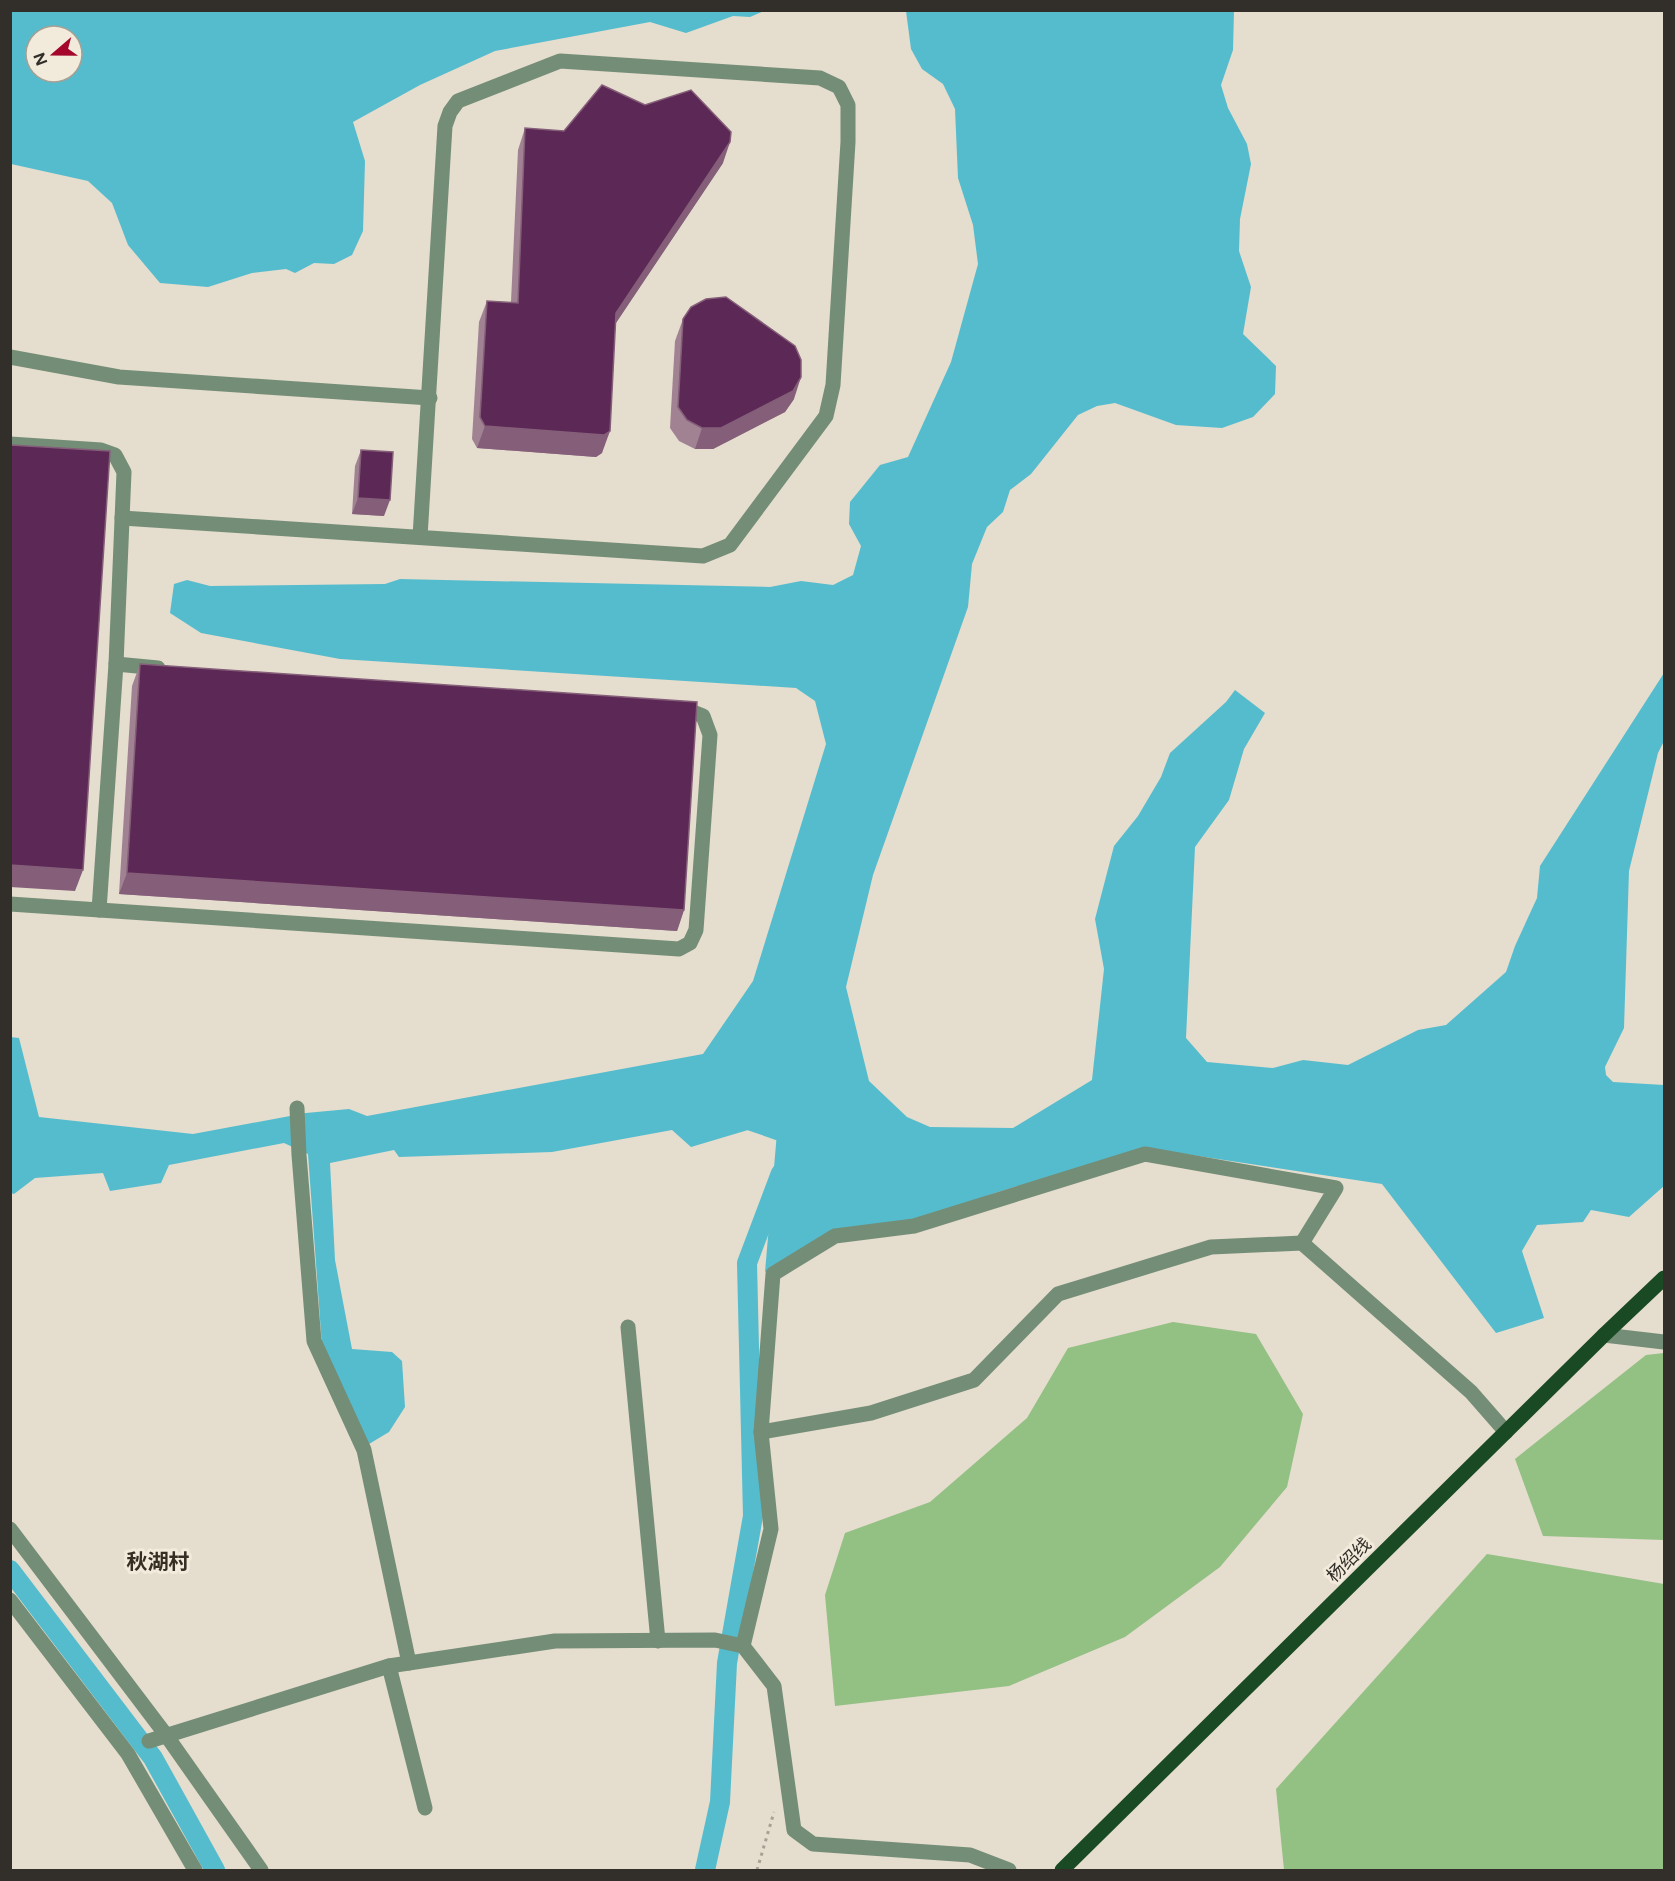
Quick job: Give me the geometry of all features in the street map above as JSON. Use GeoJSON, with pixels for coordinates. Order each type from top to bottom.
{"type":"FeatureCollection","features":[{"type":"Feature","properties":{"kind":"main road","name":"杨绍线"},"geometry":{"type":"LineString","coordinates":[[1062,1870],[1604,1335],[1665,1278]]}},
{"type":"Feature","properties":{"kind":"street"},"geometry":{"type":"LineString","coordinates":[[122,518],[703,556],[730,545],[826,416],[833,385],[848,142],[848,105],[839,87],[820,78],[560,62],[458,101],[450,112],[445,126],[420,537]]}},
{"type":"Feature","properties":{"kind":"street"},"geometry":{"type":"LineString","coordinates":[[10,357],[119,377],[429,398]]}},
{"type":"Feature","properties":{"kind":"street"},"geometry":{"type":"LineString","coordinates":[[10,444],[101,450],[114,455],[124,472],[116,664],[99,910]]}},
{"type":"Feature","properties":{"kind":"street"},"geometry":{"type":"LineString","coordinates":[[116,664],[175,669]]}},
{"type":"Feature","properties":{"kind":"street"},"geometry":{"type":"LineString","coordinates":[[10,904],[679,949],[690,943],[696,930],[710,735],[703,716],[685,709],[661,707]]}},
{"type":"Feature","properties":{"kind":"street"},"geometry":{"type":"LineString","coordinates":[[297,1108],[314,1341],[364,1450],[409,1663]]}},
{"type":"Feature","properties":{"kind":"street"},"geometry":{"type":"LineString","coordinates":[[743,1646],[771,1529],[760,1432],[773,1274],[835,1236],[914,1226],[1145,1154],[1336,1188],[1302,1243]]}},
{"type":"Feature","properties":{"kind":"street"},"geometry":{"type":"LineString","coordinates":[[760,1432],[871,1413],[974,1380],[1058,1293],[1211,1247],[1302,1243],[1471,1392],[1506,1432]]}},
{"type":"Feature","properties":{"kind":"street"},"geometry":{"type":"LineString","coordinates":[[628,1327],[658,1641]]}},
{"type":"Feature","properties":{"kind":"street"},"geometry":{"type":"LineString","coordinates":[[1604,1335],[1665,1342]]}},
{"type":"Feature","properties":{"kind":"street"},"geometry":{"type":"LineString","coordinates":[[10,1529],[166,1736],[261,1870]]}},
{"type":"Feature","properties":{"kind":"street"},"geometry":{"type":"LineString","coordinates":[[10,1600],[128,1754],[195,1870]]}},
{"type":"Feature","properties":{"kind":"street"},"geometry":{"type":"LineString","coordinates":[[149,1741],[389,1666],[555,1641],[715,1640],[743,1646],[774,1686],[794,1830],[813,1844],[970,1855],[1009,1870]]}},
{"type":"Feature","properties":{"kind":"street"},"geometry":{"type":"LineString","coordinates":[[389,1666],[424,1808]]}},
{"type":"Feature","properties":{"kind":"path"},"geometry":{"type":"LineString","coordinates":[[758,1870],[776,1803]]}},
{"type":"Feature","properties":{"kind":"green space"},"geometry":{"type":"Polygon","coordinates":[[[1173,1322],[1256,1334],[1303,1414],[1287,1487],[1220,1567],[1125,1637],[1009,1686],[835,1706],[825,1595],[845,1533],[930,1502],[1027,1418],[1068,1348],[1173,1322]]]}},
{"type":"Feature","properties":{"kind":"green space"},"geometry":{"type":"Polygon","coordinates":[[[1664,1353],[1664,1540],[1543,1536],[1515,1459],[1646,1355],[1664,1353]]]}},
{"type":"Feature","properties":{"kind":"green space"},"geometry":{"type":"Polygon","coordinates":[[[1487,1554],[1664,1584],[1664,1870],[1284,1870],[1276,1789],[1487,1554]]]}},
{"type":"Feature","properties":{"kind":"water"},"geometry":{"type":"Polygon","coordinates":[[[11,10],[764,10],[750,17],[733,16],[686,33],[650,22],[495,51],[420,85],[353,122],[365,161],[363,231],[352,255],[334,264],[314,263],[295,273],[286,269],[252,273],[208,287],[160,283],[128,245],[112,203],[88,181],[11,164],[11,10]]]}},
{"type":"Feature","properties":{"kind":"water"},"geometry":{"type":"Polygon","coordinates":[[[906,11],[1234,11],[1233,50],[1221,85],[1228,108],[1247,144],[1251,164],[1240,219],[1239,251],[1251,287],[1243,334],[1276,366],[1275,394],[1253,417],[1222,428],[1176,425],[1115,403],[1097,406],[1078,415],[1031,474],[1010,490],[1003,512],[987,527],[972,564],[968,607],[873,875],[846,987],[869,1081],[907,1117],[930,1127],[1013,1128],[1092,1080],[1104,969],[1095,919],[1114,846],[1138,816],[1161,777],[1170,753],[1226,702],[1235,690],[1265,713],[1244,749],[1229,800],[1195,847],[1186,1038],[1207,1062],[1273,1068],[1303,1060],[1348,1065],[1418,1030],[1446,1025],[1506,972],[1537,898],[1540,866],[1664,673],[1664,741],[1658,753],[1629,871],[1624,1028],[1605,1067],[1606,1075],[1613,1082],[1664,1085],[1664,1186],[1629,1217],[1591,1210],[1583,1222],[1537,1225],[1522,1251],[1544,1318],[1496,1333],[1382,1184],[1145,1148],[995,1193],[913,1222],[834,1231],[765,1272],[778,1121],[691,1147],[672,1130],[552,1152],[399,1157],[394,1150],[330,1163],[335,1260],[352,1349],[392,1352],[402,1361],[405,1407],[389,1432],[369,1444],[322,1346],[308,1154],[284,1143],[169,1165],[161,1183],[110,1191],[103,1173],[35,1178],[14,1194],[11,1193],[10,1037],[19,1038],[39,1117],[193,1134],[306,1113],[349,1109],[367,1116],[703,1054],[753,981],[826,744],[815,701],[796,688],[340,659],[201,633],[170,613],[174,584],[187,580],[210,586],[385,584],[400,579],[770,587],[801,581],[833,585],[853,575],[861,546],[849,524],[850,502],[880,465],[908,457],[951,362],[978,264],[973,225],[958,178],[955,109],[943,84],[922,69],[911,49],[906,11]]]}},
{"type":"Feature","properties":{"kind":"building"},"geometry":{"type":"Polygon","coordinates":[[[602,85],[645,105],[691,90],[731,132],[730,142],[616,313],[610,431],[604,435],[485,426],[480,417],[487,301],[518,303],[525,128],[564,131],[602,85]]]}},
{"type":"Feature","properties":{"kind":"building"},"geometry":{"type":"Polygon","coordinates":[[[726,297],[795,346],[801,360],[801,377],[793,391],[721,428],[702,428],[687,420],[678,407],[683,319],[691,307],[706,299],[726,297]]]}},
{"type":"Feature","properties":{"kind":"building"},"geometry":{"type":"Polygon","coordinates":[[[10,445],[110,451],[83,870],[10,865],[10,445]]]}},
{"type":"Feature","properties":{"kind":"building"},"geometry":{"type":"Polygon","coordinates":[[[361,450],[393,452],[390,500],[358,498],[361,450]]]}},
{"type":"Feature","properties":{"kind":"building"},"geometry":{"type":"Polygon","coordinates":[[[140,664],[697,702],[684,910],[127,873],[140,664]]]}},
{"type":"Feature","properties":{"kind":"waterway"},"geometry":{"type":"LineString","coordinates":[[740,1117],[803,1137]]}},
{"type":"Feature","properties":{"kind":"waterway"},"geometry":{"type":"LineString","coordinates":[[705,1870],[720,1802],[727,1663],[753,1516],[747,1263],[781,1173]]}},
{"type":"Feature","properties":{"kind":"waterway"},"geometry":{"type":"LineString","coordinates":[[10,1570],[153,1758],[215,1870]]}},
{"type":"Feature","properties":{"kind":"district","name":"秋湖村"},"geometry":{"type":"Point","coordinates":[158,1562]}}]}
